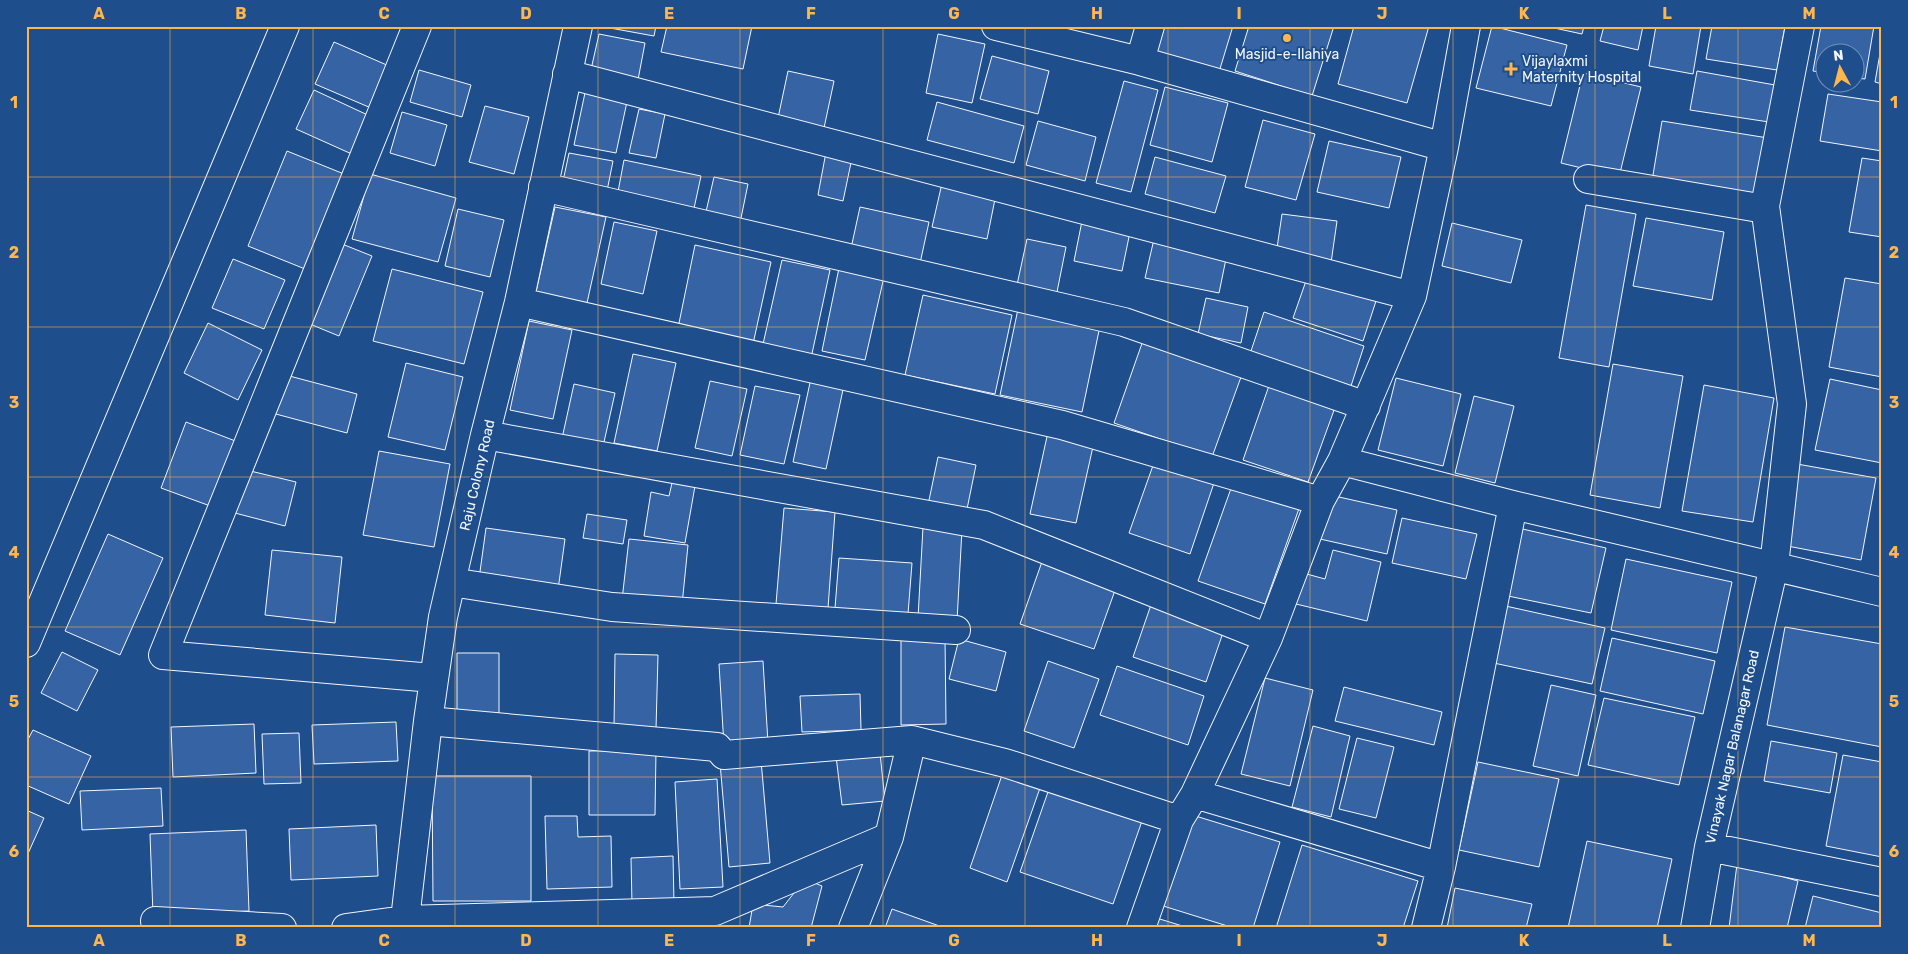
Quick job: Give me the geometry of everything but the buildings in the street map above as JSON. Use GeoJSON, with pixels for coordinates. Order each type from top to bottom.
{"type":"FeatureCollection","features":[{"type":"Feature","properties":{"kind":"street"},"geometry":{"type":"LineString","coordinates":[[26,643],[285,26]]}},
{"type":"Feature","properties":{"kind":"street"},"geometry":{"type":"LineString","coordinates":[[417,26],[163,655],[433,678]]}},
{"type":"Feature","properties":{"kind":"street","name":"Raju Colony Road"},"geometry":{"type":"LineString","coordinates":[[404,924],[433,678],[443,617],[485,435],[519,302],[578,26]]}},
{"type":"Feature","properties":{"kind":"street"},"geometry":{"type":"LineString","coordinates":[[996,26],[1092,38],[1140,61],[1444,147]]}},
{"type":"Feature","properties":{"kind":"street"},"geometry":{"type":"LineString","coordinates":[[1140,61],[1150,26]]}},
{"type":"Feature","properties":{"kind":"street"},"geometry":{"type":"LineString","coordinates":[[1141,928],[1179,820],[1194,794],[1268,638],[1320,501],[1342,461],[1412,296],[1444,147],[1466,26]]}},
{"type":"Feature","properties":{"kind":"street","name":"Vinayak Nagar Balanagar Road"},"geometry":{"type":"LineString","coordinates":[[1695,928],[1709,847],[1774,566],[1792,404],[1765,209],[1800,26]]}},
{"type":"Feature","properties":{"kind":"street"},"geometry":{"type":"LineString","coordinates":[[568,74],[1412,296]]}},
{"type":"Feature","properties":{"kind":"street"},"geometry":{"type":"LineString","coordinates":[[1588,179],[1765,209]]}},
{"type":"Feature","properties":{"kind":"street"},"geometry":{"type":"LineString","coordinates":[[543,188],[1124,322],[1366,406]]}},
{"type":"Feature","properties":{"kind":"street"},"geometry":{"type":"LineString","coordinates":[[519,302],[1062,425],[1320,501]]}},
{"type":"Feature","properties":{"kind":"street"},"geometry":{"type":"LineString","coordinates":[[485,435],[984,525],[1268,638]]}},
{"type":"Feature","properties":{"kind":"street"},"geometry":{"type":"LineString","coordinates":[[1342,461],[1513,506],[1882,592]]}},
{"type":"Feature","properties":{"kind":"street"},"geometry":{"type":"LineString","coordinates":[[1426,928],[1441,867],[1513,506]]}},
{"type":"Feature","properties":{"kind":"street"},"geometry":{"type":"LineString","coordinates":[[451,582],[612,607],[956,630]]}},
{"type":"Feature","properties":{"kind":"street"},"geometry":{"type":"LineString","coordinates":[[428,721],[717,747],[724,755],[912,740],[1005,763],[1179,820]]}},
{"type":"Feature","properties":{"kind":"street"},"geometry":{"type":"LineString","coordinates":[[853,928],[889,836],[912,740]]}},
{"type":"Feature","properties":{"kind":"street"},"geometry":{"type":"LineString","coordinates":[[1194,794],[1441,867]]}},
{"type":"Feature","properties":{"kind":"street"},"geometry":{"type":"LineString","coordinates":[[346,928],[715,911],[889,836]]}},
{"type":"Feature","properties":{"kind":"street"},"geometry":{"type":"LineString","coordinates":[[1709,847],[1882,882]]}},
{"type":"Feature","properties":{"kind":"street"},"geometry":{"type":"LineString","coordinates":[[155,921],[282,928]]}},
{"type":"Feature","properties":{"kind":"place","name":"Masjid-e-Ilahiya"},"geometry":{"type":"Point","coordinates":[1287,38]}},
{"type":"Feature","properties":{"kind":"place","name":"Vijaylaxmi Maternity Hospital"},"geometry":{"type":"Point","coordinates":[1511,69]}}]}
